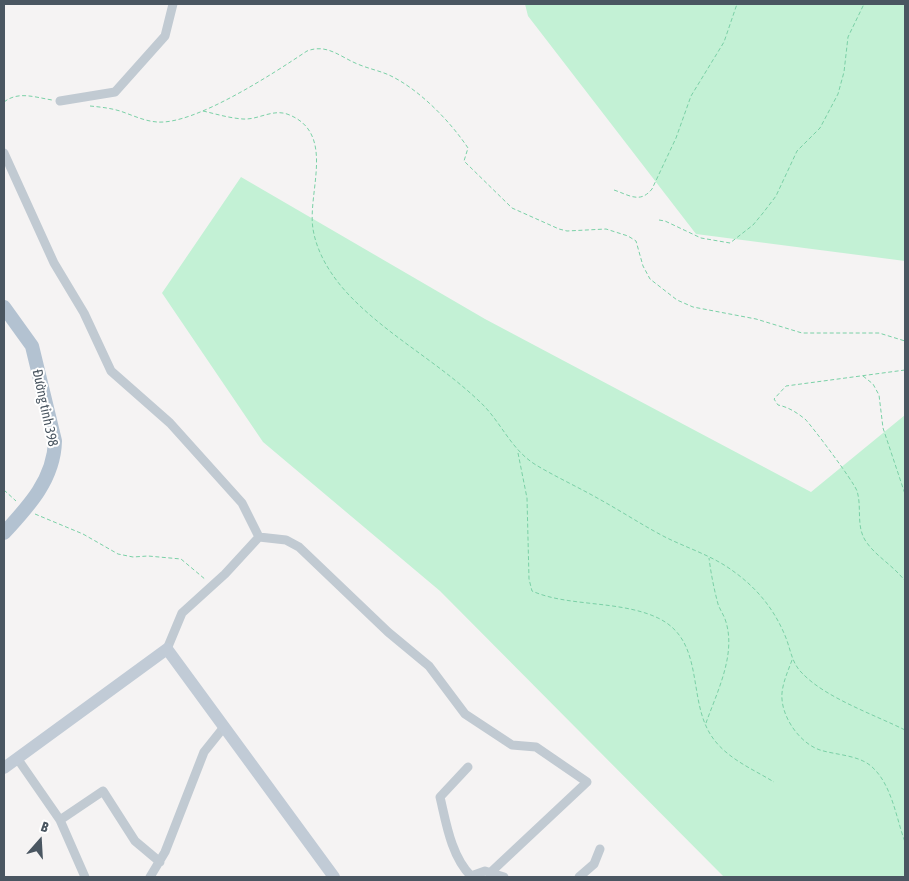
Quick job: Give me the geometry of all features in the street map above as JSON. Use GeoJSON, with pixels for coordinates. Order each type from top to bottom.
{"type":"FeatureCollection","features":[{"type":"Feature","properties":{"kind":"main road","name":"Đường tỉnh 398"},"geometry":{"type":"LineString","coordinates":[[4,307],[32,346],[55,440],[48,476],[25,509],[4,533]]}},
{"type":"Feature","properties":{"kind":"street"},"geometry":{"type":"LineString","coordinates":[[60,101],[114,92],[163,39],[173,4]]}},
{"type":"Feature","properties":{"kind":"street"},"geometry":{"type":"LineString","coordinates":[[4,152],[50,254],[84,314],[111,371],[170,423],[242,503],[259,537]]}},
{"type":"Feature","properties":{"kind":"street"},"geometry":{"type":"LineString","coordinates":[[4,768],[167,649],[182,612],[226,574],[259,537]]}},
{"type":"Feature","properties":{"kind":"street"},"geometry":{"type":"LineString","coordinates":[[259,537],[286,540],[299,547],[388,632],[429,666],[465,714],[477,723],[512,745],[536,747],[587,782],[491,872]]}},
{"type":"Feature","properties":{"kind":"street"},"geometry":{"type":"LineString","coordinates":[[167,649],[334,877]]}},
{"type":"Feature","properties":{"kind":"street"},"geometry":{"type":"LineString","coordinates":[[150,877],[160,862],[204,752],[224,727]]}},
{"type":"Feature","properties":{"kind":"street"},"geometry":{"type":"LineString","coordinates":[[17,758],[60,820],[85,877]]}},
{"type":"Feature","properties":{"kind":"street"},"geometry":{"type":"LineString","coordinates":[[468,767],[440,797],[450,838],[466,871],[471,876],[485,871],[504,877]]}},
{"type":"Feature","properties":{"kind":"street"},"geometry":{"type":"LineString","coordinates":[[60,820],[103,791],[135,841],[160,862]]}},
{"type":"Feature","properties":{"kind":"street"},"geometry":{"type":"LineString","coordinates":[[579,877],[594,864],[600,849]]}},
{"type":"Feature","properties":{"kind":"path"},"geometry":{"type":"LineString","coordinates":[[614,190],[640,198],[646,196],[652,189],[676,138],[691,96],[724,42],[737,4]]}},
{"type":"Feature","properties":{"kind":"path"},"geometry":{"type":"LineString","coordinates":[[658,220],[665,221],[701,238],[730,243],[753,225],[776,196],[797,151],[820,128],[838,94],[844,72],[848,37],[864,4]]}},
{"type":"Feature","properties":{"kind":"path"},"geometry":{"type":"LineString","coordinates":[[90,106],[109,108],[156,122],[168,122],[202,111],[258,84],[307,51],[315,48],[338,52],[360,66],[395,78],[443,116],[468,148],[464,161],[512,208],[558,229],[606,229],[628,236],[636,242],[642,266],[650,279],[685,305],[766,322],[802,333],[879,333],[905,341]]}},
{"type":"Feature","properties":{"kind":"path"},"geometry":{"type":"LineString","coordinates":[[4,102],[10,97],[22,94],[60,101]]}},
{"type":"Feature","properties":{"kind":"path"},"geometry":{"type":"LineString","coordinates":[[202,111],[244,119],[273,112],[287,114],[302,123],[316,144],[317,168],[312,213],[313,230],[330,272],[374,321],[417,350],[481,402],[496,419],[518,453],[527,498],[528,571],[532,591],[546,597],[579,600],[637,612],[658,619],[676,632],[688,649],[706,724],[721,748],[741,764],[774,782]]}},
{"type":"Feature","properties":{"kind":"path"},"geometry":{"type":"LineString","coordinates":[[905,370],[786,386],[774,399],[778,405],[788,407],[807,421],[846,472],[856,488],[860,504],[861,531],[865,540],[875,553],[897,570],[905,581]]}},
{"type":"Feature","properties":{"kind":"path"},"geometry":{"type":"LineString","coordinates":[[862,375],[873,384],[879,395],[883,428],[905,494]]}},
{"type":"Feature","properties":{"kind":"path"},"geometry":{"type":"LineString","coordinates":[[518,453],[636,522],[730,568],[751,584],[766,601],[786,638],[792,660],[802,674],[824,690],[905,730]]}},
{"type":"Feature","properties":{"kind":"path"},"geometry":{"type":"LineString","coordinates":[[4,490],[25,509],[83,534],[118,554],[133,557],[148,556],[181,559],[212,586]]}},
{"type":"Feature","properties":{"kind":"path"},"geometry":{"type":"LineString","coordinates":[[706,724],[724,668],[728,639],[726,622],[711,576],[709,558]]}},
{"type":"Feature","properties":{"kind":"path"},"geometry":{"type":"LineString","coordinates":[[792,660],[782,695],[785,714],[794,729],[805,741],[818,750],[852,757],[870,766],[884,783],[905,842]]}},
{"type":"Feature","properties":{"kind":"green space"},"geometry":{"type":"Polygon","coordinates":[[[525,4],[905,4],[905,261],[696,234],[528,16],[525,4]]]}},
{"type":"Feature","properties":{"kind":"green space"},"geometry":{"type":"Polygon","coordinates":[[[241,177],[485,319],[811,492],[905,415],[905,877],[724,877],[440,591],[263,442],[162,293],[241,177]]]}}]}
